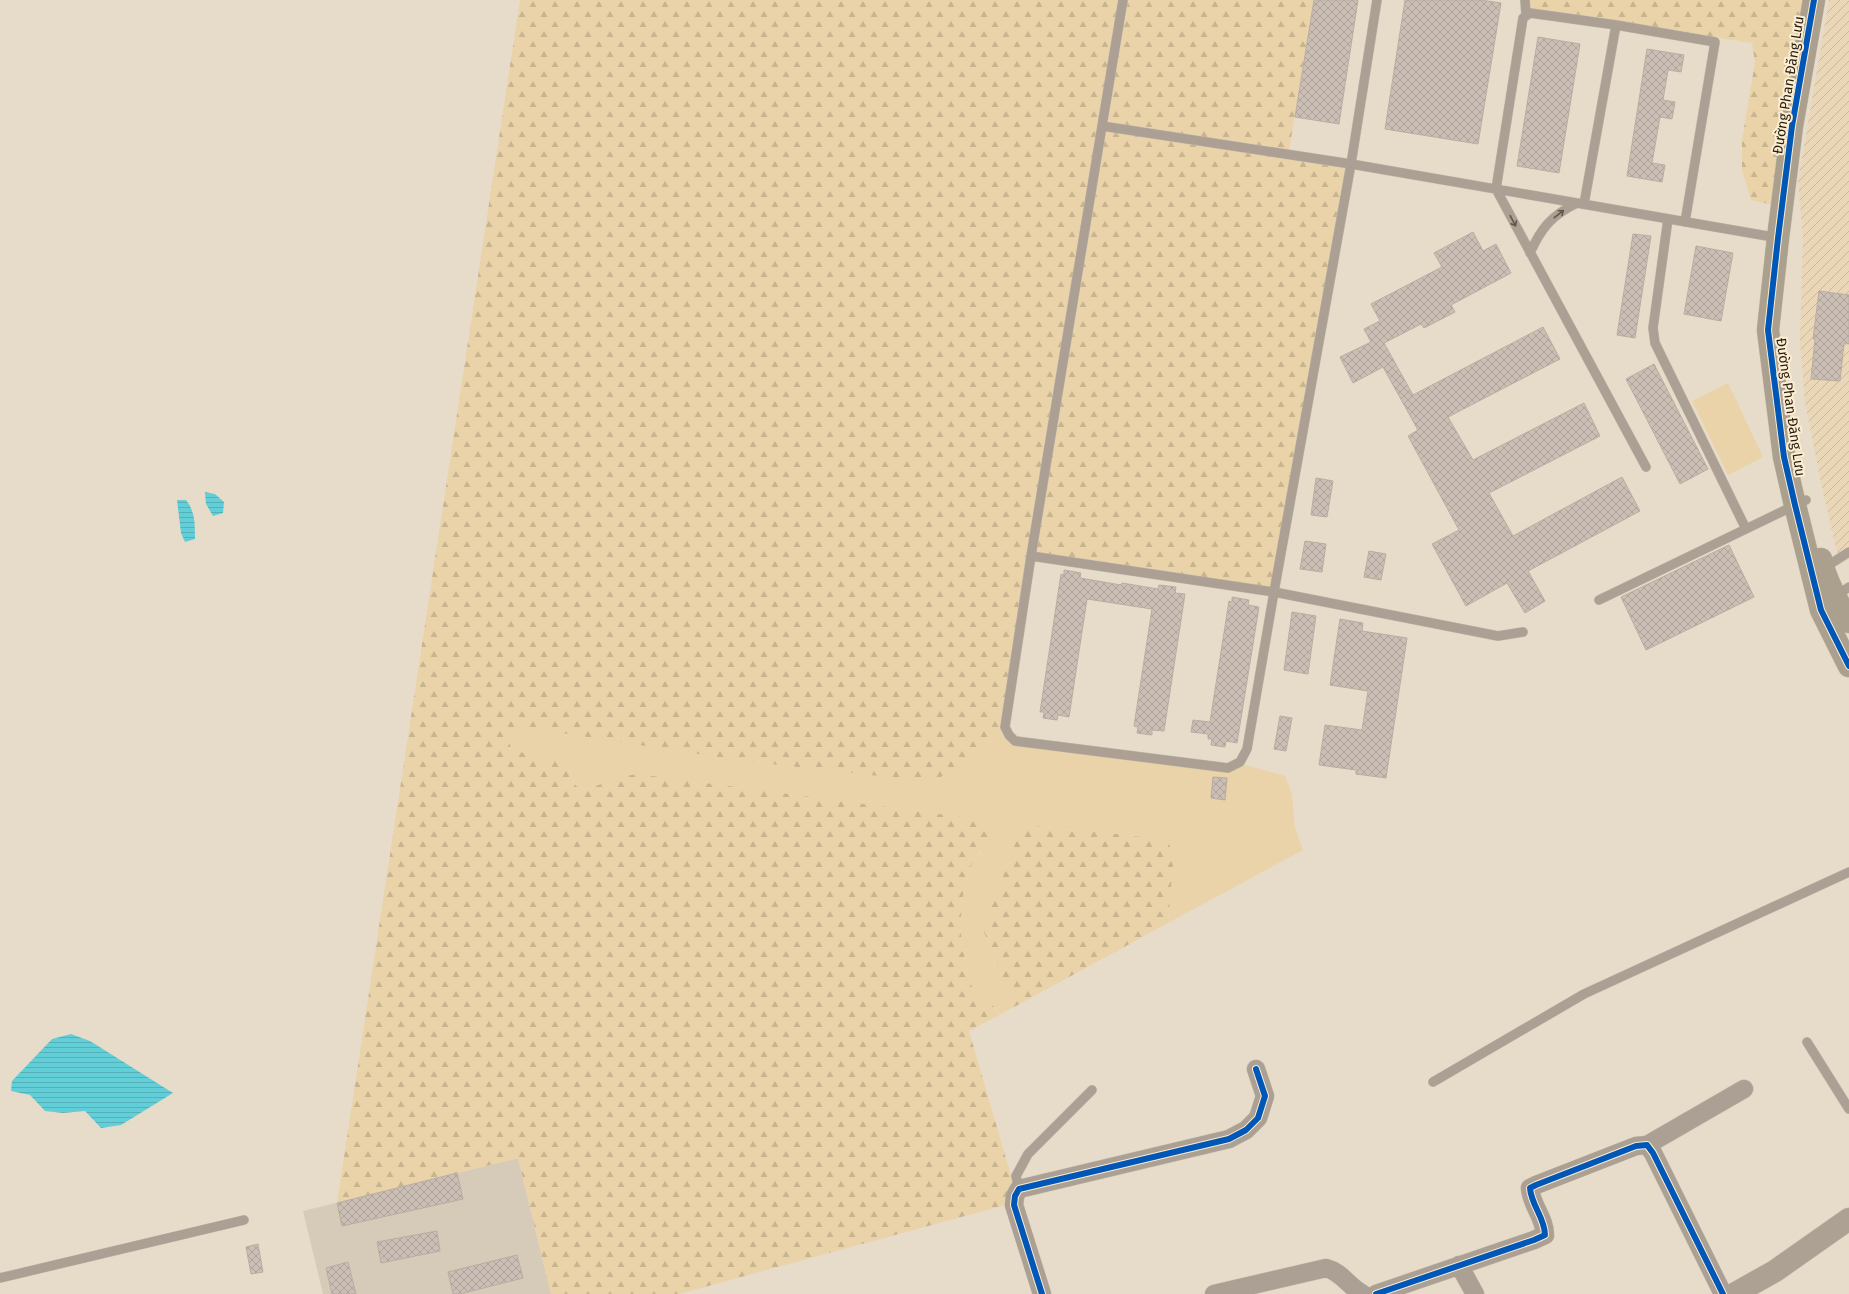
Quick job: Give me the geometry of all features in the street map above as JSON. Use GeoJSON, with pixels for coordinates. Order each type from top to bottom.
{"type":"FeatureCollection","features":[{"type":"Feature","properties":{"kind":"main road"},"geometry":{"type":"LineString","coordinates":[[1734,1294],[1775,1271],[1849,1219]]}},
{"type":"Feature","properties":{"kind":"street","name":"Đường Phan Đăng Lưu"},"geometry":{"type":"LineString","coordinates":[[1781,238],[1792,126],[1814,0]]}},
{"type":"Feature","properties":{"kind":"street","name":"Đường Phan Đăng Lưu"},"geometry":{"type":"LineString","coordinates":[[1824,0],[1781,238],[1768,330],[1784,457],[1800,502],[1809,537],[1821,610],[1849,666]]}},
{"type":"Feature","properties":{"kind":"street","name":"Đường Phan Đăng Lưu"},"geometry":{"type":"LineString","coordinates":[[1809,537],[1823,569],[1842,592],[1849,622]]}},
{"type":"Feature","properties":{"kind":"street"},"geometry":{"type":"LineString","coordinates":[[1042,1294],[1014,1205],[1015,1196],[1018,1189],[1229,1140],[1246,1130],[1258,1118],[1265,1096],[1256,1069]]}},
{"type":"Feature","properties":{"kind":"street"},"geometry":{"type":"LineString","coordinates":[[1376,1294],[1545,1235],[1545,1226],[1530,1197],[1530,1188],[1536,1184],[1636,1146],[1646,1145],[1744,1089]]}},
{"type":"Feature","properties":{"kind":"street"},"geometry":{"type":"LineString","coordinates":[[1646,1145],[1653,1153],[1723,1294]]}},
{"type":"Feature","properties":{"kind":"street"},"geometry":{"type":"LineString","coordinates":[[1459,1265],[1475,1294]]}},
{"type":"Feature","properties":{"kind":"street"},"geometry":{"type":"LineString","coordinates":[[1214,1294],[1326,1268],[1336,1272],[1353,1289],[1362,1294]]}},
{"type":"Feature","properties":{"kind":"lane"},"geometry":{"type":"LineString","coordinates":[[1123,0],[1031,556],[1005,727],[1009,735],[1015,741],[1228,768],[1240,762],[1247,748],[1351,164],[1377,0]]}},
{"type":"Feature","properties":{"kind":"lane"},"geometry":{"type":"LineString","coordinates":[[1525,0],[1526,15]]}},
{"type":"Feature","properties":{"kind":"lane"},"geometry":{"type":"LineString","coordinates":[[1646,467],[1496,189],[1523,18],[1526,15],[1530,13],[1616,25],[1715,42],[1685,222]]}},
{"type":"Feature","properties":{"kind":"lane"},"geometry":{"type":"LineString","coordinates":[[1580,204],[1616,25]]}},
{"type":"Feature","properties":{"kind":"lane"},"geometry":{"type":"LineString","coordinates":[[1102,126],[1351,164],[1781,238]]}},
{"type":"Feature","properties":{"kind":"lane"},"geometry":{"type":"LineString","coordinates":[[1530,253],[1537,237],[1559,212],[1580,204]]}},
{"type":"Feature","properties":{"kind":"lane"},"geometry":{"type":"LineString","coordinates":[[1668,219],[1653,328],[1655,343],[1746,529]]}},
{"type":"Feature","properties":{"kind":"lane"},"geometry":{"type":"LineString","coordinates":[[1599,600],[1800,502]]}},
{"type":"Feature","properties":{"kind":"lane"},"geometry":{"type":"LineString","coordinates":[[1823,569],[1849,552]]}},
{"type":"Feature","properties":{"kind":"lane"},"geometry":{"type":"LineString","coordinates":[[1031,556],[1274,592],[1498,636],[1523,632]]}},
{"type":"Feature","properties":{"kind":"lane"},"geometry":{"type":"LineString","coordinates":[[1433,1082],[1584,994],[1849,872]]}},
{"type":"Feature","properties":{"kind":"lane"},"geometry":{"type":"LineString","coordinates":[[1808,1042],[1849,1110]]}},
{"type":"Feature","properties":{"kind":"lane"},"geometry":{"type":"LineString","coordinates":[[1018,1189],[1016,1176],[1028,1154],[1092,1090]]}},
{"type":"Feature","properties":{"kind":"lane"},"geometry":{"type":"LineString","coordinates":[[0,1278],[244,1220]]}},
{"type":"Feature","properties":{"kind":"shaded area"},"geometry":{"type":"Polygon","coordinates":[[[1829,0],[1849,0],[1849,559],[1844,563],[1837,552],[1822,488],[1805,402],[1800,341],[1803,240],[1798,181],[1829,0]]]}},
{"type":"Feature","properties":{"kind":"shaded area"},"geometry":{"type":"Polygon","coordinates":[[[518,1158],[551,1294],[323,1294],[303,1211],[518,1158]]]}},
{"type":"Feature","properties":{"kind":"green space"},"geometry":{"type":"Polygon","coordinates":[[[520,0],[1119,0],[1001,726],[964,762],[933,782],[744,761],[535,729],[508,733],[511,750],[565,762],[576,786],[586,790],[618,777],[638,774],[991,821],[990,838],[972,863],[964,889],[960,926],[967,974],[975,994],[986,999],[1001,1014],[969,1031],[1014,1186],[1009,1204],[679,1294],[551,1294],[518,1158],[337,1203],[520,0]]]}},
{"type":"Feature","properties":{"kind":"green space"},"geometry":{"type":"Polygon","coordinates":[[[1126,0],[1314,0],[1289,151],[1106,123],[1126,0]]]}},
{"type":"Feature","properties":{"kind":"green space"},"geometry":{"type":"Polygon","coordinates":[[[1528,0],[1811,0],[1779,201],[1769,204],[1751,200],[1742,170],[1742,140],[1755,62],[1752,43],[1529,9],[1528,0]]]}},
{"type":"Feature","properties":{"kind":"green space"},"geometry":{"type":"Polygon","coordinates":[[[1105,130],[1347,167],[1272,588],[1035,554],[1105,130]]]}},
{"type":"Feature","properties":{"kind":"green space"},"geometry":{"type":"Polygon","coordinates":[[[1728,383],[1763,457],[1728,475],[1692,401],[1728,383]]]}},
{"type":"Feature","properties":{"kind":"green space"},"geometry":{"type":"Polygon","coordinates":[[[1001,726],[1005,736],[1228,772],[1242,764],[1285,776],[1292,794],[1295,828],[1303,850],[1168,923],[1173,865],[1168,842],[1129,835],[1031,826],[1000,886],[982,927],[1014,1007],[1001,1014],[986,999],[975,994],[967,974],[960,926],[964,889],[972,863],[982,851],[618,777],[586,790],[576,786],[565,762],[511,750],[508,733],[535,729],[964,762],[1001,726]]]}},
{"type":"Feature","properties":{"kind":"green space"},"geometry":{"type":"Polygon","coordinates":[[[1031,826],[1129,835],[1169,842],[1173,865],[1168,923],[1014,1007],[982,927],[993,903],[1021,829],[1031,826]]]}},
{"type":"Feature","properties":{"kind":"water"},"geometry":{"type":"Polygon","coordinates":[[[205,492],[215,494],[224,502],[223,513],[213,516],[206,504],[205,492]]]}},
{"type":"Feature","properties":{"kind":"water"},"geometry":{"type":"Polygon","coordinates":[[[177,500],[186,500],[189,504],[195,523],[195,539],[185,542],[181,533],[177,500]]]}},
{"type":"Feature","properties":{"kind":"water"},"geometry":{"type":"Polygon","coordinates":[[[71,1034],[90,1041],[173,1093],[121,1125],[101,1128],[85,1111],[63,1113],[45,1111],[30,1095],[11,1091],[12,1081],[52,1039],[71,1034]]]}},
{"type":"Feature","properties":{"kind":"building"},"geometry":{"type":"Polygon","coordinates":[[[1314,0],[1358,0],[1339,124],[1295,117],[1314,0]]]}},
{"type":"Feature","properties":{"kind":"building"},"geometry":{"type":"Polygon","coordinates":[[[1405,0],[1481,0],[1501,3],[1478,144],[1385,129],[1405,0]]]}},
{"type":"Feature","properties":{"kind":"building"},"geometry":{"type":"Polygon","coordinates":[[[1538,37],[1580,44],[1559,173],[1517,166],[1538,37]]]}},
{"type":"Feature","properties":{"kind":"building"},"geometry":{"type":"Polygon","coordinates":[[[1647,49],[1684,55],[1681,72],[1668,70],[1663,100],[1675,102],[1672,119],[1660,117],[1652,163],[1665,165],[1662,182],[1627,176],[1647,49]]]}},
{"type":"Feature","properties":{"kind":"building"},"geometry":{"type":"Polygon","coordinates":[[[1473,232],[1483,251],[1496,244],[1511,273],[1451,305],[1455,312],[1424,328],[1421,324],[1384,343],[1413,395],[1543,327],[1560,359],[1448,417],[1473,460],[1584,403],[1600,436],[1489,493],[1513,536],[1622,477],[1640,511],[1528,571],[1545,601],[1525,613],[1507,583],[1466,606],[1432,544],[1459,530],[1408,436],[1418,430],[1383,367],[1353,383],[1340,357],[1371,342],[1364,329],[1380,321],[1371,304],[1442,267],[1434,253],[1473,232]]]}},
{"type":"Feature","properties":{"kind":"building"},"geometry":{"type":"Polygon","coordinates":[[[1633,234],[1651,236],[1635,338],[1617,335],[1633,234]]]}},
{"type":"Feature","properties":{"kind":"building"},"geometry":{"type":"Polygon","coordinates":[[[1696,246],[1733,253],[1721,321],[1684,314],[1696,246]]]}},
{"type":"Feature","properties":{"kind":"building"},"geometry":{"type":"Polygon","coordinates":[[[1819,291],[1849,295],[1849,344],[1844,343],[1840,381],[1811,379],[1815,339],[1813,339],[1819,291]]]}},
{"type":"Feature","properties":{"kind":"building"},"geometry":{"type":"Polygon","coordinates":[[[1654,364],[1708,469],[1680,484],[1626,379],[1654,364]]]}},
{"type":"Feature","properties":{"kind":"building"},"geometry":{"type":"Polygon","coordinates":[[[1316,478],[1333,481],[1327,517],[1311,515],[1316,478]]]}},
{"type":"Feature","properties":{"kind":"building"},"geometry":{"type":"Polygon","coordinates":[[[1305,541],[1326,544],[1322,572],[1300,569],[1305,541]]]}},
{"type":"Feature","properties":{"kind":"building"},"geometry":{"type":"Polygon","coordinates":[[[1729,545],[1754,597],[1646,650],[1621,597],[1729,545]]]}},
{"type":"Feature","properties":{"kind":"building"},"geometry":{"type":"Polygon","coordinates":[[[1369,551],[1386,554],[1381,580],[1364,577],[1369,551]]]}},
{"type":"Feature","properties":{"kind":"building"},"geometry":{"type":"Polygon","coordinates":[[[1064,570],[1081,573],[1080,578],[1121,585],[1122,583],[1158,589],[1159,585],[1176,587],[1175,593],[1185,594],[1164,731],[1152,730],[1152,735],[1137,733],[1138,727],[1134,726],[1152,609],[1087,599],[1069,717],[1058,715],[1057,720],[1043,718],[1044,712],[1040,712],[1061,574],[1064,575],[1064,570]]]}},
{"type":"Feature","properties":{"kind":"building"},"geometry":{"type":"Polygon","coordinates":[[[1232,597],[1249,600],[1248,605],[1259,607],[1237,743],[1226,741],[1225,747],[1211,745],[1212,739],[1208,739],[1208,734],[1191,732],[1193,720],[1210,722],[1229,601],[1232,602],[1232,597]]]}},
{"type":"Feature","properties":{"kind":"building"},"geometry":{"type":"Polygon","coordinates":[[[1292,612],[1316,616],[1308,674],[1284,670],[1292,612]]]}},
{"type":"Feature","properties":{"kind":"building"},"geometry":{"type":"Polygon","coordinates":[[[1340,619],[1363,623],[1362,631],[1407,638],[1386,778],[1356,774],[1356,770],[1319,765],[1325,725],[1362,730],[1368,691],[1330,685],[1340,619]]]}},
{"type":"Feature","properties":{"kind":"building"},"geometry":{"type":"Polygon","coordinates":[[[1280,716],[1292,718],[1286,751],[1274,749],[1280,716]]]}},
{"type":"Feature","properties":{"kind":"building"},"geometry":{"type":"Polygon","coordinates":[[[1213,777],[1227,778],[1225,800],[1211,798],[1213,777]]]}},
{"type":"Feature","properties":{"kind":"building"},"geometry":{"type":"Polygon","coordinates":[[[457,1173],[463,1199],[342,1226],[337,1203],[457,1173]]]}},
{"type":"Feature","properties":{"kind":"building"},"geometry":{"type":"Polygon","coordinates":[[[437,1231],[440,1251],[381,1263],[377,1242],[437,1231]]]}},
{"type":"Feature","properties":{"kind":"building"},"geometry":{"type":"Polygon","coordinates":[[[258,1244],[263,1272],[251,1274],[246,1247],[258,1244]]]}},
{"type":"Feature","properties":{"kind":"building"},"geometry":{"type":"Polygon","coordinates":[[[517,1255],[523,1278],[460,1294],[453,1294],[448,1272],[517,1255]]]}},
{"type":"Feature","properties":{"kind":"building"},"geometry":{"type":"Polygon","coordinates":[[[348,1262],[356,1294],[332,1294],[326,1268],[348,1262]]]}},
{"type":"Feature","properties":{"kind":"cycle path"},"geometry":{"type":"LineString","coordinates":[[1814,0],[1792,126],[1768,330],[1784,457],[1795,505],[1821,610],[1849,666]]}},
{"type":"Feature","properties":{"kind":"cycle path"},"geometry":{"type":"LineString","coordinates":[[1042,1294],[1014,1205],[1015,1196],[1019,1189],[1229,1139],[1246,1130],[1258,1118],[1265,1096],[1256,1069]]}},
{"type":"Feature","properties":{"kind":"cycle path"},"geometry":{"type":"LineString","coordinates":[[1376,1294],[1545,1235],[1543,1223],[1533,1200],[1530,1188],[1636,1146],[1647,1145],[1653,1153],[1723,1294]]}}]}
